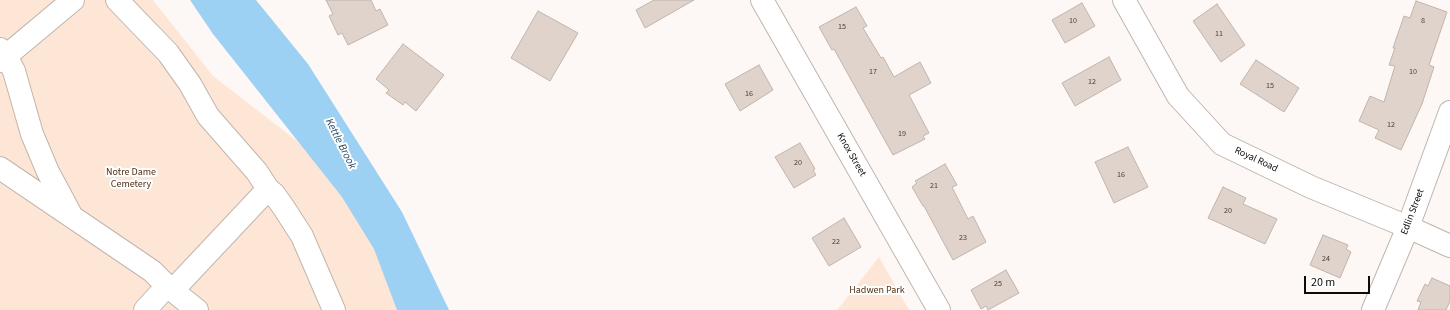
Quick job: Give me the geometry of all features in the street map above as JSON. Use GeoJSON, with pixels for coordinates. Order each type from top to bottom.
{"type":"FeatureCollection","features":[{"type":"Feature","properties":{"kind":"street"},"geometry":{"type":"LineString","coordinates":[[72,216],[48,172],[32,134],[14,71],[2,55],[73,0]]}},
{"type":"Feature","properties":{"kind":"street"},"geometry":{"type":"LineString","coordinates":[[117,0],[168,53],[190,84],[208,116],[257,172],[268,189],[274,194],[284,208],[302,236],[334,310]]}},
{"type":"Feature","properties":{"kind":"street","name":"Knox Street"},"geometry":{"type":"LineString","coordinates":[[762,0],[939,310]]}},
{"type":"Feature","properties":{"kind":"street","name":"Royal Road"},"geometry":{"type":"LineString","coordinates":[[1124,0],[1178,96],[1222,144],[1311,187],[1450,246]]}},
{"type":"Feature","properties":{"kind":"street","name":"Edlin Street"},"geometry":{"type":"LineString","coordinates":[[1374,310],[1408,227],[1450,112]]}},
{"type":"Feature","properties":{"kind":"street"},"geometry":{"type":"LineString","coordinates":[[0,168],[152,271],[197,310]]}},
{"type":"Feature","properties":{"kind":"street"},"geometry":{"type":"LineString","coordinates":[[145,310],[170,288],[268,189]]}},
{"type":"Feature","properties":{"kind":"green space","name":"Notre Dame Cemetery"},"geometry":{"type":"Polygon","coordinates":[[[0,0],[153,0],[213,76],[332,168],[385,266],[405,310],[0,310],[0,0]]]}},
{"type":"Feature","properties":{"kind":"green space","name":"Hadwen Park"},"geometry":{"type":"Polygon","coordinates":[[[879,257],[909,310],[837,310],[879,257]]]}},
{"type":"Feature","properties":{"kind":"water","name":"Kettle Brook"},"geometry":{"type":"Polygon","coordinates":[[[190,0],[256,0],[308,64],[402,212],[449,310],[397,310],[374,249],[342,197],[213,34],[190,0]]]}},
{"type":"Feature","properties":{"kind":"building"},"geometry":{"type":"Polygon","coordinates":[[[326,0],[371,0],[376,11],[380,9],[388,25],[348,45],[342,33],[338,35],[329,16],[333,14],[326,0]]]}},
{"type":"Feature","properties":{"kind":"building"},"geometry":{"type":"Polygon","coordinates":[[[654,0],[694,0],[645,28],[636,10],[654,0]]]}},
{"type":"Feature","properties":{"kind":"building"},"geometry":{"type":"Polygon","coordinates":[[[1416,1],[1447,12],[1429,65],[1434,67],[1422,104],[1401,150],[1375,138],[1379,130],[1359,121],[1370,96],[1384,102],[1395,66],[1389,65],[1395,48],[1393,48],[1404,16],[1410,18],[1416,1]]]}},
{"type":"Feature","properties":{"kind":"building"},"geometry":{"type":"Polygon","coordinates":[[[1082,3],[1095,26],[1065,43],[1052,20],[1082,3]]]}},
{"type":"Feature","properties":{"kind":"building"},"geometry":{"type":"Polygon","coordinates":[[[1217,4],[1245,45],[1221,62],[1193,21],[1217,4]]]}},
{"type":"Feature","properties":{"kind":"building"},"geometry":{"type":"Polygon","coordinates":[[[856,7],[867,26],[863,28],[881,58],[883,57],[894,77],[920,62],[931,83],[909,95],[929,133],[923,136],[925,139],[893,155],[834,49],[832,50],[819,27],[856,7]]]}},
{"type":"Feature","properties":{"kind":"building"},"geometry":{"type":"Polygon","coordinates":[[[538,11],[578,33],[550,81],[511,58],[538,11]]]}},
{"type":"Feature","properties":{"kind":"building"},"geometry":{"type":"Polygon","coordinates":[[[403,44],[444,75],[416,111],[405,102],[403,105],[386,93],[389,90],[376,79],[403,44]]]}},
{"type":"Feature","properties":{"kind":"building"},"geometry":{"type":"Polygon","coordinates":[[[1109,57],[1121,80],[1075,106],[1062,83],[1109,57]]]}},
{"type":"Feature","properties":{"kind":"building"},"geometry":{"type":"Polygon","coordinates":[[[1256,60],[1299,88],[1284,112],[1240,84],[1256,60]]]}},
{"type":"Feature","properties":{"kind":"building"},"geometry":{"type":"Polygon","coordinates":[[[759,65],[773,90],[740,111],[725,84],[759,65]]]}},
{"type":"Feature","properties":{"kind":"building"},"geometry":{"type":"Polygon","coordinates":[[[800,143],[815,169],[813,170],[816,175],[794,188],[775,157],[800,143]]]}},
{"type":"Feature","properties":{"kind":"building"},"geometry":{"type":"Polygon","coordinates":[[[1128,147],[1148,187],[1114,203],[1095,162],[1128,147]]]}},
{"type":"Feature","properties":{"kind":"building"},"geometry":{"type":"Polygon","coordinates":[[[945,164],[957,185],[952,187],[968,219],[973,216],[986,242],[953,260],[912,187],[917,183],[915,181],[945,164]]]}},
{"type":"Feature","properties":{"kind":"building"},"geometry":{"type":"Polygon","coordinates":[[[1223,187],[1246,198],[1243,204],[1277,219],[1265,244],[1208,218],[1223,187]]]}},
{"type":"Feature","properties":{"kind":"building"},"geometry":{"type":"Polygon","coordinates":[[[844,218],[861,247],[829,266],[812,238],[844,218]]]}},
{"type":"Feature","properties":{"kind":"building"},"geometry":{"type":"Polygon","coordinates":[[[1323,235],[1348,245],[1346,249],[1351,252],[1340,278],[1310,265],[1323,235]]]}},
{"type":"Feature","properties":{"kind":"building"},"geometry":{"type":"Polygon","coordinates":[[[1006,270],[1019,293],[988,310],[986,306],[981,309],[971,290],[1006,270]]]}},
{"type":"Feature","properties":{"kind":"building"},"geometry":{"type":"Polygon","coordinates":[[[1432,278],[1450,286],[1450,301],[1446,310],[1418,310],[1421,302],[1417,301],[1425,284],[1428,286],[1432,278]]]}}]}
